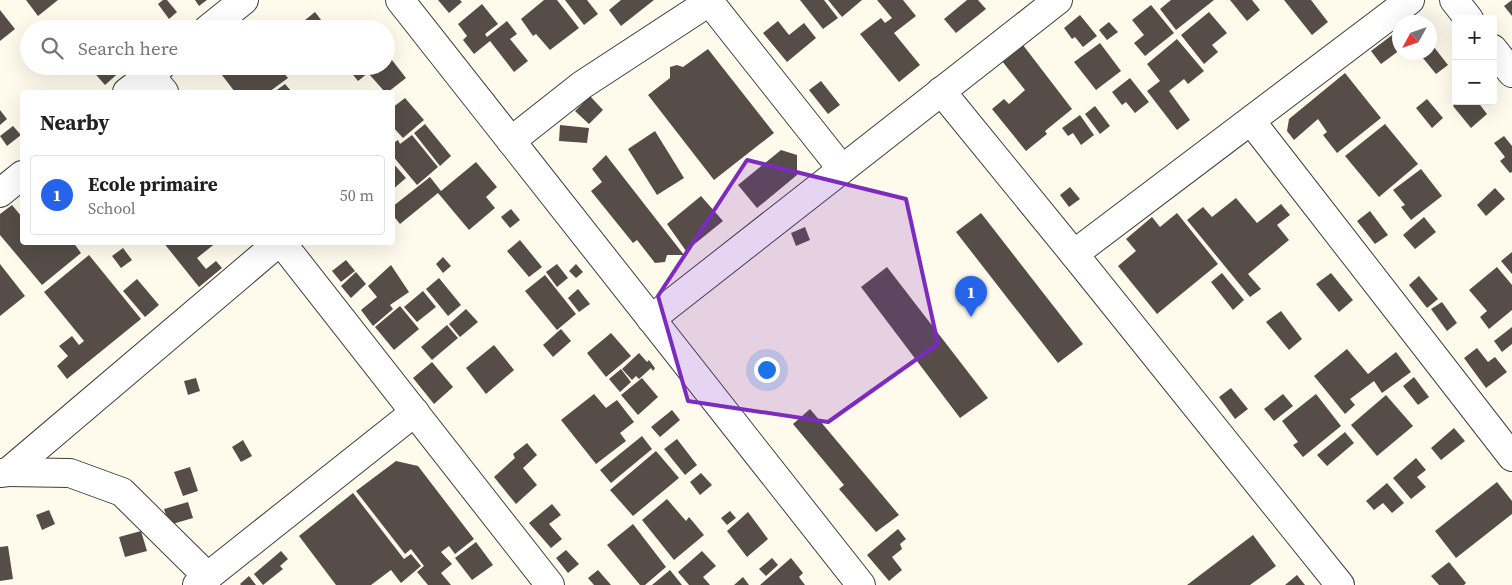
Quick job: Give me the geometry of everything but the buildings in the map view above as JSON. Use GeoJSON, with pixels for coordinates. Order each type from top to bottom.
{"type":"FeatureCollection","features":[{"type":"Feature","properties":{"kind":"street"},"geometry":{"type":"LineString","coordinates":[[219,20],[244,0]]}},
{"type":"Feature","properties":{"kind":"street"},"geometry":{"type":"LineString","coordinates":[[400,0],[861,585]]}},
{"type":"Feature","properties":{"kind":"street"},"geometry":{"type":"LineString","coordinates":[[651,319],[1058,0]]}},
{"type":"Feature","properties":{"kind":"street"},"geometry":{"type":"LineString","coordinates":[[1074,254],[1410,0]]}},
{"type":"Feature","properties":{"kind":"street"},"geometry":{"type":"LineString","coordinates":[[1454,0],[1466,15]]}},
{"type":"Feature","properties":{"kind":"street"},"geometry":{"type":"LineString","coordinates":[[510,141],[582,84],[710,1],[842,169]]}},
{"type":"Feature","properties":{"kind":"street"},"geometry":{"type":"LineString","coordinates":[[1497,55],[1512,73]]}},
{"type":"Feature","properties":{"kind":"street"},"geometry":{"type":"LineString","coordinates":[[131,90],[158,78]]}},
{"type":"Feature","properties":{"kind":"street"},"geometry":{"type":"LineString","coordinates":[[941,91],[1340,585]]}},
{"type":"Feature","properties":{"kind":"street"},"geometry":{"type":"LineString","coordinates":[[1251,121],[1508,444]]}},
{"type":"Feature","properties":{"kind":"street"},"geometry":{"type":"LineString","coordinates":[[0,193],[20,177]]}},
{"type":"Feature","properties":{"kind":"street"},"geometry":{"type":"LineString","coordinates":[[4,473],[276,245]]}},
{"type":"Feature","properties":{"kind":"street"},"geometry":{"type":"LineString","coordinates":[[282,245],[550,585]]}},
{"type":"Feature","properties":{"kind":"street"},"geometry":{"type":"LineString","coordinates":[[4,473],[70,473],[122,492],[203,581],[415,412]]}},
{"type":"Feature","properties":{"kind":"highlighted area"},"geometry":{"type":"Polygon","coordinates":[[[747,160],[906,199],[938,344],[828,422],[688,401],[658,296],[747,160]]]}},
{"type":"Feature","properties":{"kind":"place","name":"Ecole primaire"},"geometry":{"type":"Point","coordinates":[971,317]}}]}
